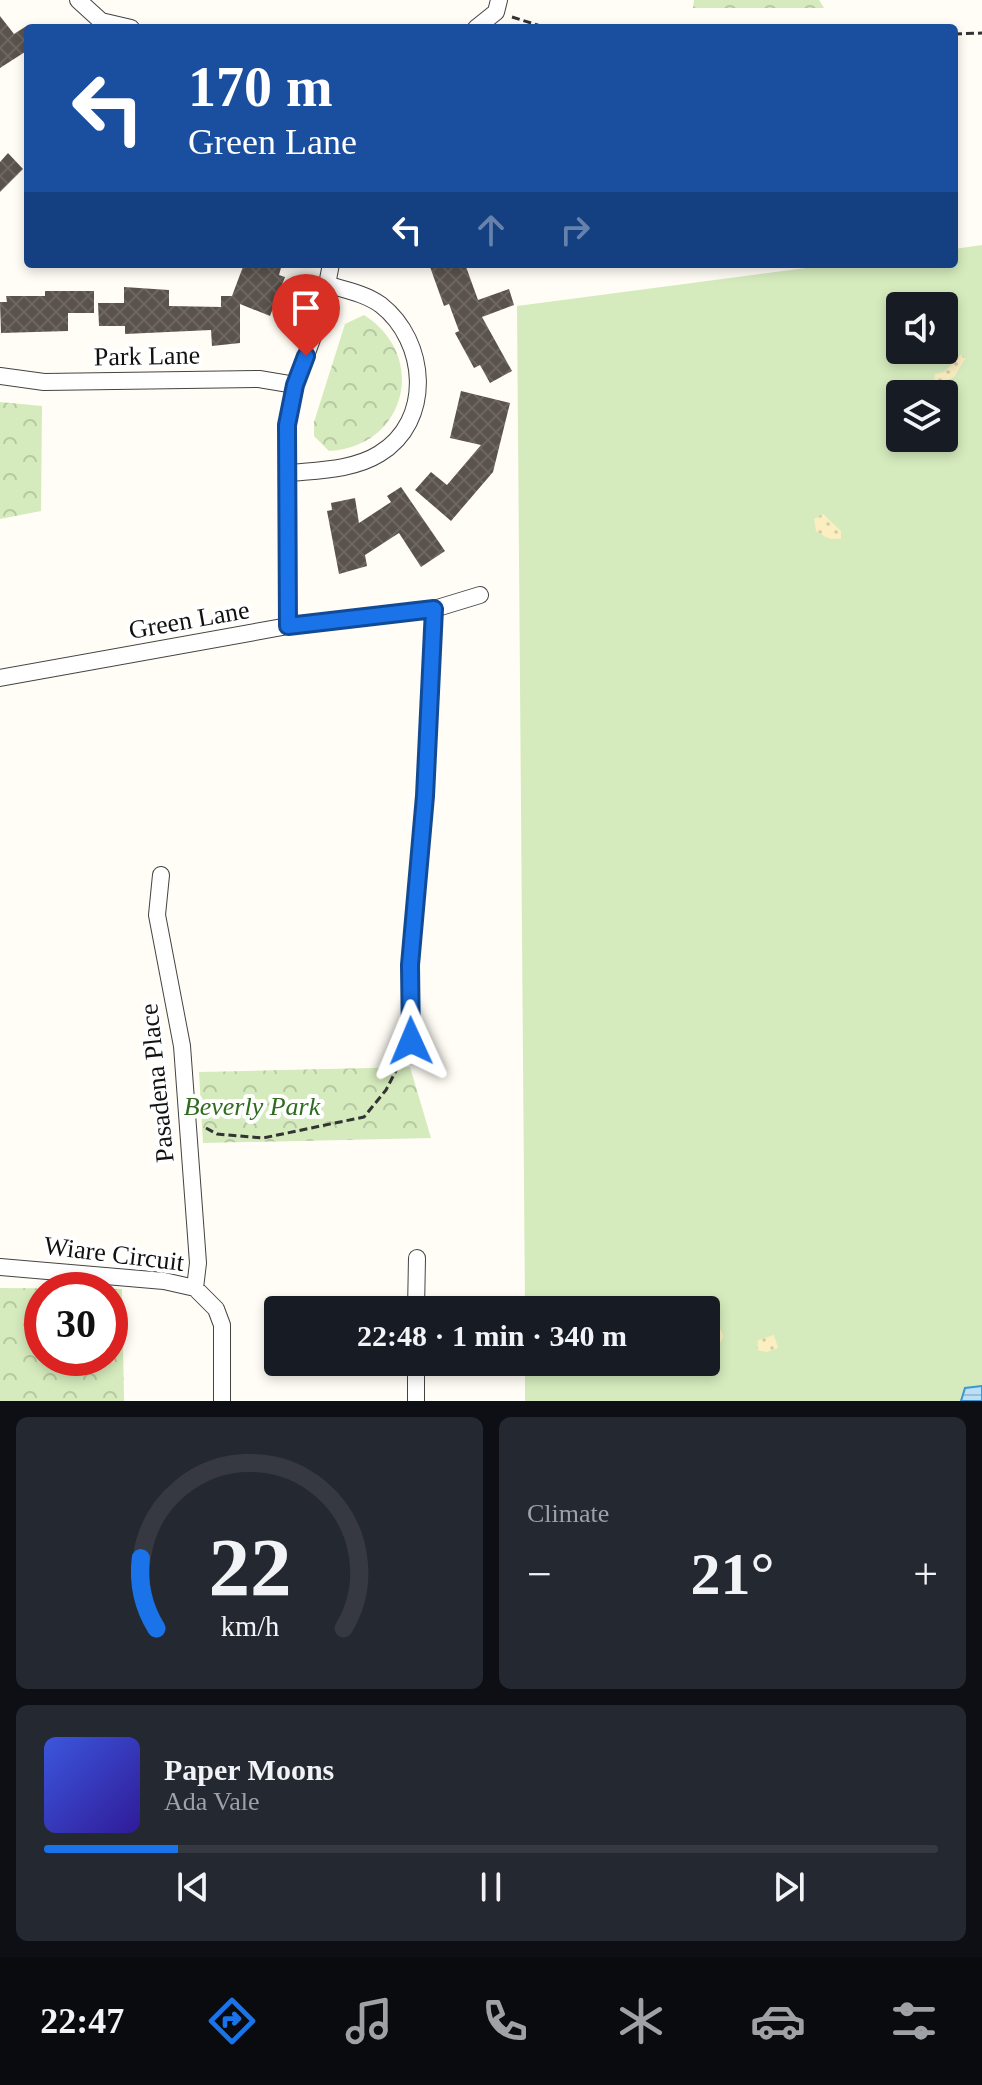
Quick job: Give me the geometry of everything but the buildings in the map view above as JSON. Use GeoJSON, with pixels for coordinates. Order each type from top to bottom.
{"type":"FeatureCollection","features":[{"type":"Feature","properties":{"kind":"street"},"geometry":{"type":"LineString","coordinates":[[78,0],[101,21],[114,24]]}},
{"type":"Feature","properties":{"kind":"street"},"geometry":{"type":"LineString","coordinates":[[288,626],[287,425],[295,385],[329,285],[331,268]]}},
{"type":"Feature","properties":{"kind":"street"},"geometry":{"type":"LineString","coordinates":[[289,473],[356,464],[381,453],[399,435],[416,403],[416,357],[401,325],[374,301],[329,285]]}},
{"type":"Feature","properties":{"kind":"street","name":"Park Lane"},"geometry":{"type":"LineString","coordinates":[[0,376],[44,382],[259,379],[295,385]]}},
{"type":"Feature","properties":{"kind":"street","name":"Green Lane"},"geometry":{"type":"LineString","coordinates":[[0,678],[288,626],[434,609],[480,595]]}},
{"type":"Feature","properties":{"kind":"street"},"geometry":{"type":"LineString","coordinates":[[411,1041],[410,965],[425,796],[434,609]]}},
{"type":"Feature","properties":{"kind":"street","name":"Pasadena Place"},"geometry":{"type":"LineString","coordinates":[[161,875],[157,915],[182,1046],[198,1263],[195,1288]]}},
{"type":"Feature","properties":{"kind":"street"},"geometry":{"type":"LineString","coordinates":[[416,1296],[417,1258]]}},
{"type":"Feature","properties":{"kind":"street","name":"Wiare Circuit"},"geometry":{"type":"LineString","coordinates":[[0,1267],[164,1281],[195,1288],[216,1309],[222,1325],[222,1401]]}},
{"type":"Feature","properties":{"kind":"street"},"geometry":{"type":"LineString","coordinates":[[416,1376],[416,1401]]}},
{"type":"Feature","properties":{"kind":"path"},"geometry":{"type":"LineString","coordinates":[[489,16],[528,24]]}},
{"type":"Feature","properties":{"kind":"path"},"geometry":{"type":"LineString","coordinates":[[958,34],[982,33]]}},
{"type":"Feature","properties":{"kind":"path"},"geometry":{"type":"LineString","coordinates":[[185,1118],[217,1134],[263,1138],[364,1117],[386,1090],[411,1041]]}},
{"type":"Feature","properties":{"kind":"green space"},"geometry":{"type":"Polygon","coordinates":[[[694,0],[819,0],[824,8],[693,8],[694,0]]]}},
{"type":"Feature","properties":{"kind":"green space"},"geometry":{"type":"Polygon","coordinates":[[[982,245],[982,1401],[525,1401],[525,1376],[720,1376],[720,1296],[525,1296],[517,306],[807,268],[958,268],[958,248],[982,245]]]}},
{"type":"Feature","properties":{"kind":"green space"},"geometry":{"type":"Polygon","coordinates":[[[364,315],[384,332],[397,353],[402,375],[400,397],[391,417],[376,434],[355,446],[329,451],[314,436],[314,422],[345,324],[364,315]]]}},
{"type":"Feature","properties":{"kind":"green space"},"geometry":{"type":"Polygon","coordinates":[[[0,402],[42,406],[41,511],[0,519],[0,402]]]}},
{"type":"Feature","properties":{"kind":"green space","name":"Beverly Park"},"geometry":{"type":"Polygon","coordinates":[[[410,1067],[431,1138],[203,1143],[199,1072],[410,1067]]]}},
{"type":"Feature","properties":{"kind":"green space"},"geometry":{"type":"Polygon","coordinates":[[[0,1288],[24,1288],[24,1376],[124,1376],[124,1401],[0,1401],[0,1288]]]}},
{"type":"Feature","properties":{"kind":"sand"},"geometry":{"type":"Polygon","coordinates":[[[962,354],[965,359],[954,377],[934,380],[935,374],[958,364],[962,354]]]}},
{"type":"Feature","properties":{"kind":"sand"},"geometry":{"type":"Polygon","coordinates":[[[823,514],[841,531],[841,539],[829,539],[816,531],[814,519],[823,514]]]}},
{"type":"Feature","properties":{"kind":"sand"},"geometry":{"type":"Polygon","coordinates":[[[774,1335],[778,1348],[767,1352],[757,1350],[758,1340],[774,1335]]]}},
{"type":"Feature","properties":{"kind":"water"},"geometry":{"type":"Polygon","coordinates":[[[982,1386],[982,1401],[961,1401],[965,1388],[982,1386]]]}},
{"type":"Feature","properties":{"kind":"route"},"geometry":{"type":"LineString","coordinates":[[306,356],[295,385],[287,425],[288,626],[434,609],[425,796],[410,965],[411,1041]]}}]}
